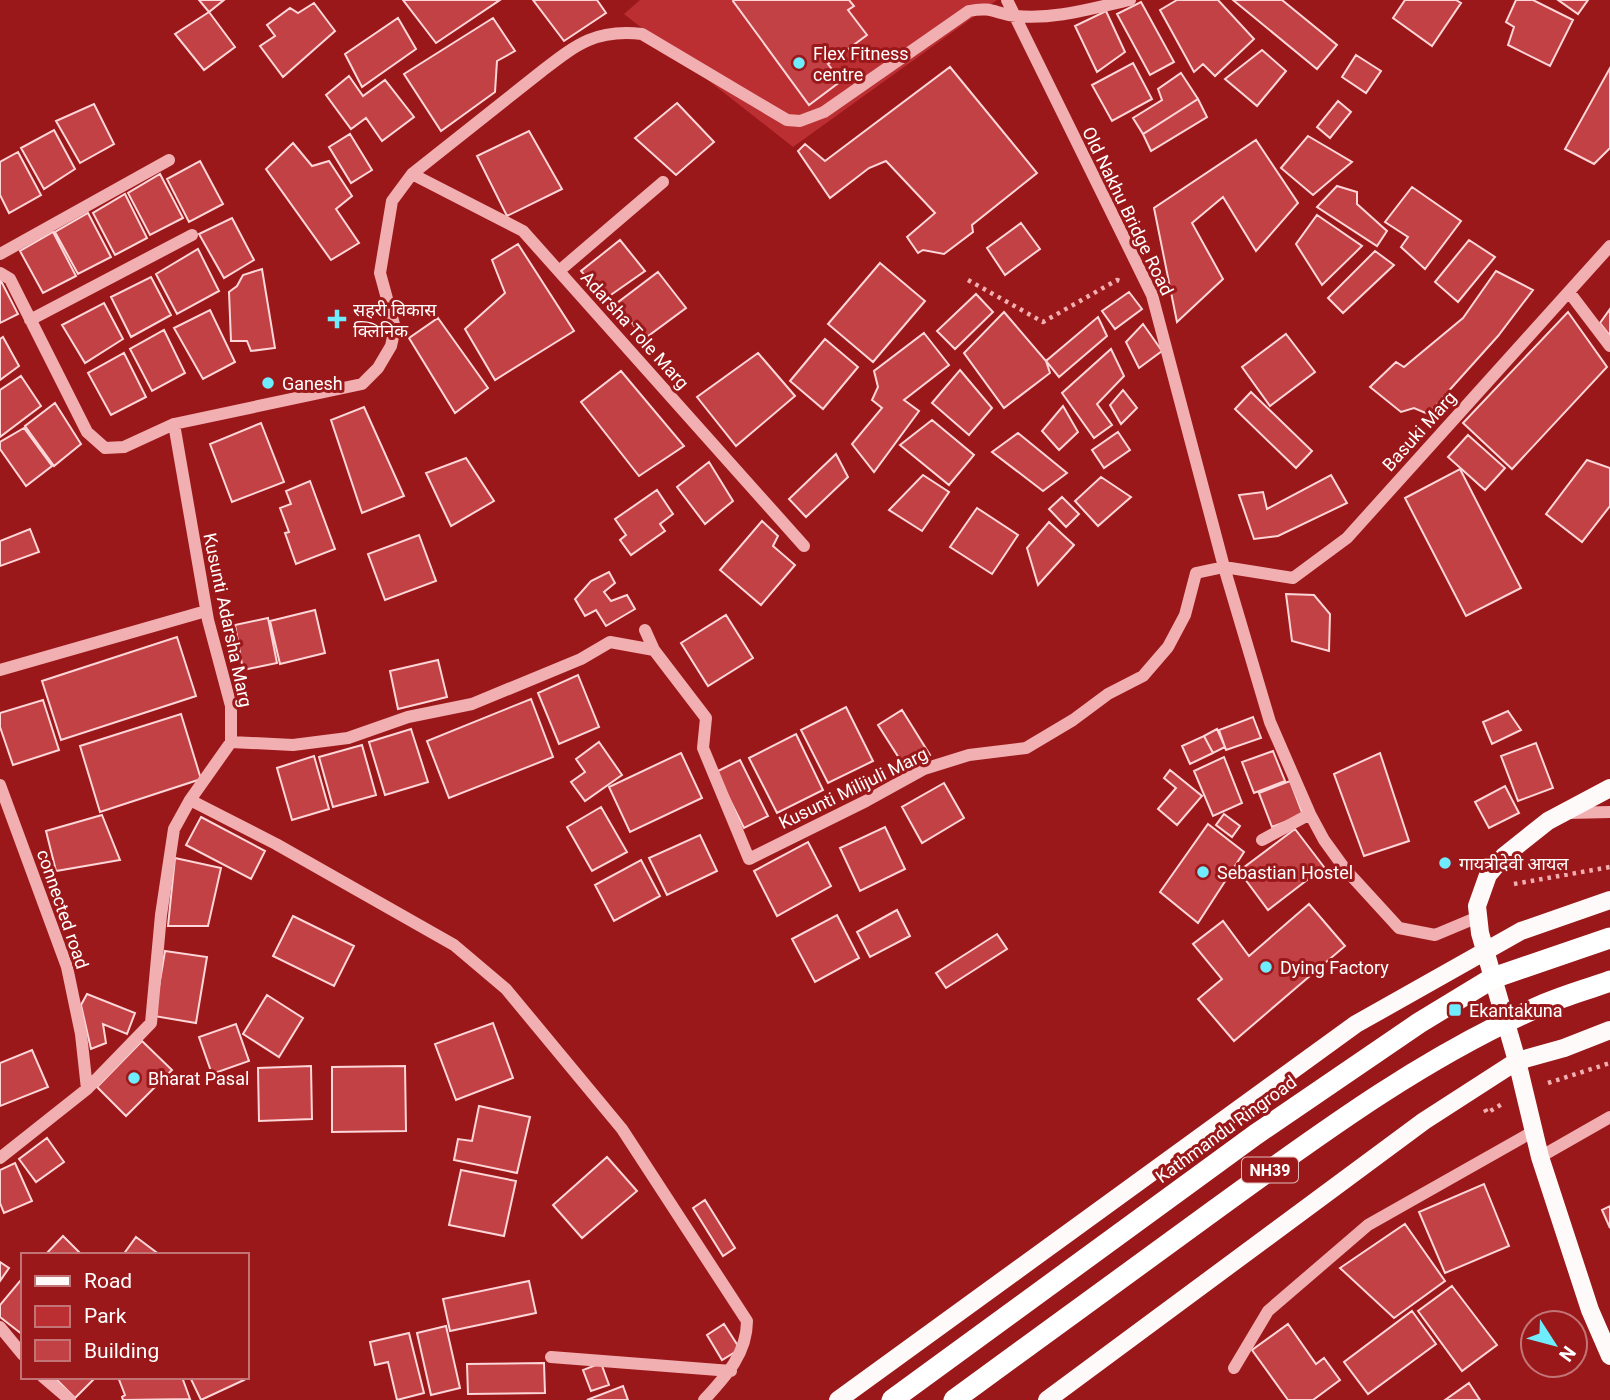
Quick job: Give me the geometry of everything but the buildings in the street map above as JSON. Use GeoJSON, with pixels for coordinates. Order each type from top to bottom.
{"type":"FeatureCollection","features":[{"type":"Feature","properties":{"kind":"highway","name":"Kathmandu Ringroad"},"geometry":{"type":"LineString","coordinates":[[892,1400],[1255,1135],[1419,1023],[1493,978],[1610,938]]}},
{"type":"Feature","properties":{"kind":"highway","name":"NH39"},"geometry":{"type":"LineString","coordinates":[[954,1400],[1282,1161],[1391,1086],[1506,1022],[1548,1003],[1610,981]]}},
{"type":"Feature","properties":{"kind":"main road"},"geometry":{"type":"LineString","coordinates":[[1610,788],[1548,821],[1504,856],[1488,875],[1477,906],[1485,951],[1517,1061],[1540,1157],[1590,1310],[1610,1356]]}},
{"type":"Feature","properties":{"kind":"main road"},"geometry":{"type":"LineString","coordinates":[[838,1400],[1356,1024],[1521,931],[1610,900]]}},
{"type":"Feature","properties":{"kind":"main road"},"geometry":{"type":"LineString","coordinates":[[1047,1400],[1424,1121],[1517,1061],[1564,1048],[1610,1030]]}},
{"type":"Feature","properties":{"kind":"street","name":"Old Nakhu Bridge Road"},"geometry":{"type":"LineString","coordinates":[[1007,0],[1152,295],[1224,567],[1270,722],[1310,814],[1324,840],[1345,869],[1399,928],[1436,935],[1479,924]]}},
{"type":"Feature","properties":{"kind":"street"},"geometry":{"type":"LineString","coordinates":[[0,273],[10,279],[87,432],[105,448],[124,447],[174,424],[362,384],[378,368],[391,346],[395,328],[380,272],[391,201],[412,174],[564,54],[592,38],[617,32],[642,34],[787,120],[800,121],[824,112],[968,11],[985,8],[1016,16],[1065,14],[1130,0]]}},
{"type":"Feature","properties":{"kind":"street"},"geometry":{"type":"LineString","coordinates":[[0,254],[169,160]]}},
{"type":"Feature","properties":{"kind":"street","name":"Adarsha Tole Marg"},"geometry":{"type":"LineString","coordinates":[[412,174],[523,231],[804,546]]}},
{"type":"Feature","properties":{"kind":"street"},"geometry":{"type":"LineString","coordinates":[[559,271],[663,181]]}},
{"type":"Feature","properties":{"kind":"street"},"geometry":{"type":"LineString","coordinates":[[30,320],[192,235]]}},
{"type":"Feature","properties":{"kind":"street","name":"Basuki Marg"},"geometry":{"type":"LineString","coordinates":[[1224,567],[1293,578],[1347,538],[1610,246]]}},
{"type":"Feature","properties":{"kind":"street"},"geometry":{"type":"LineString","coordinates":[[1569,292],[1610,346]]}},
{"type":"Feature","properties":{"kind":"street","name":"Kusunti Adarsha Marg"},"geometry":{"type":"LineString","coordinates":[[174,424],[206,611],[230,706],[231,742]]}},
{"type":"Feature","properties":{"kind":"street","name":"Kusunti Milijuli Marg"},"geometry":{"type":"LineString","coordinates":[[654,650],[706,718],[703,748],[749,859],[924,769],[969,755],[1026,748],[1073,720],[1108,694],[1143,676],[1168,647],[1185,615],[1196,573],[1224,567]]}},
{"type":"Feature","properties":{"kind":"street"},"geometry":{"type":"LineString","coordinates":[[0,670],[206,611]]}},
{"type":"Feature","properties":{"kind":"street"},"geometry":{"type":"LineString","coordinates":[[645,631],[654,650]]}},
{"type":"Feature","properties":{"kind":"street"},"geometry":{"type":"LineString","coordinates":[[0,1158],[87,1089],[151,1023],[161,915],[174,829],[190,800],[231,742],[293,745],[348,738],[408,717],[472,704],[581,659],[610,642],[654,650]]}},
{"type":"Feature","properties":{"kind":"street","name":"connected road"},"geometry":{"type":"LineString","coordinates":[[0,785],[66,967],[80,1034],[87,1089]]}},
{"type":"Feature","properties":{"kind":"street"},"geometry":{"type":"LineString","coordinates":[[190,800],[276,844],[454,944],[506,989],[622,1129],[747,1321],[747,1336],[731,1371],[704,1400]]}},
{"type":"Feature","properties":{"kind":"street"},"geometry":{"type":"LineString","coordinates":[[1562,813],[1610,812]]}},
{"type":"Feature","properties":{"kind":"street"},"geometry":{"type":"LineString","coordinates":[[1262,840],[1310,814]]}},
{"type":"Feature","properties":{"kind":"street"},"geometry":{"type":"LineString","coordinates":[[1540,1157],[1610,1117]]}},
{"type":"Feature","properties":{"kind":"street"},"geometry":{"type":"LineString","coordinates":[[1234,1368],[1268,1311],[1368,1226],[1534,1131]]}},
{"type":"Feature","properties":{"kind":"street"},"geometry":{"type":"LineString","coordinates":[[0,1327],[21,1353]]}},
{"type":"Feature","properties":{"kind":"street"},"geometry":{"type":"LineString","coordinates":[[551,1357],[731,1371]]}},
{"type":"Feature","properties":{"kind":"street"},"geometry":{"type":"LineString","coordinates":[[45,1379],[70,1400]]}},
{"type":"Feature","properties":{"kind":"path"},"geometry":{"type":"LineString","coordinates":[[968,280],[1043,322],[1117,280],[1152,295]]}},
{"type":"Feature","properties":{"kind":"path"},"geometry":{"type":"LineString","coordinates":[[1504,886],[1610,867]]}},
{"type":"Feature","properties":{"kind":"path"},"geometry":{"type":"LineString","coordinates":[[1574,1073],[1610,1063]]}},
{"type":"Feature","properties":{"kind":"green space","name":"Flex Fitness centre"},"geometry":{"type":"Polygon","coordinates":[[[640,0],[997,0],[793,147],[624,14],[640,0]]]}},
{"type":"Feature","properties":{"kind":"place","name":"Flex Fitness centre"},"geometry":{"type":"Point","coordinates":[799,63]}},
{"type":"Feature","properties":{"kind":"place","name":"सहरी विकास क्लिनिक"},"geometry":{"type":"Point","coordinates":[337,319]}},
{"type":"Feature","properties":{"kind":"place","name":"Ganesh"},"geometry":{"type":"Point","coordinates":[268,383]}},
{"type":"Feature","properties":{"kind":"place","name":"गायत्रीदेवी आयल"},"geometry":{"type":"Point","coordinates":[1445,863]}},
{"type":"Feature","properties":{"kind":"place","name":"Sebastian Hostel"},"geometry":{"type":"Point","coordinates":[1203,872]}},
{"type":"Feature","properties":{"kind":"place","name":"Dying Factory"},"geometry":{"type":"Point","coordinates":[1266,967]}},
{"type":"Feature","properties":{"kind":"place","name":"Ekantakuna"},"geometry":{"type":"Point","coordinates":[1455,1010]}},
{"type":"Feature","properties":{"kind":"place","name":"Bharat Pasal"},"geometry":{"type":"Point","coordinates":[134,1078]}}]}
